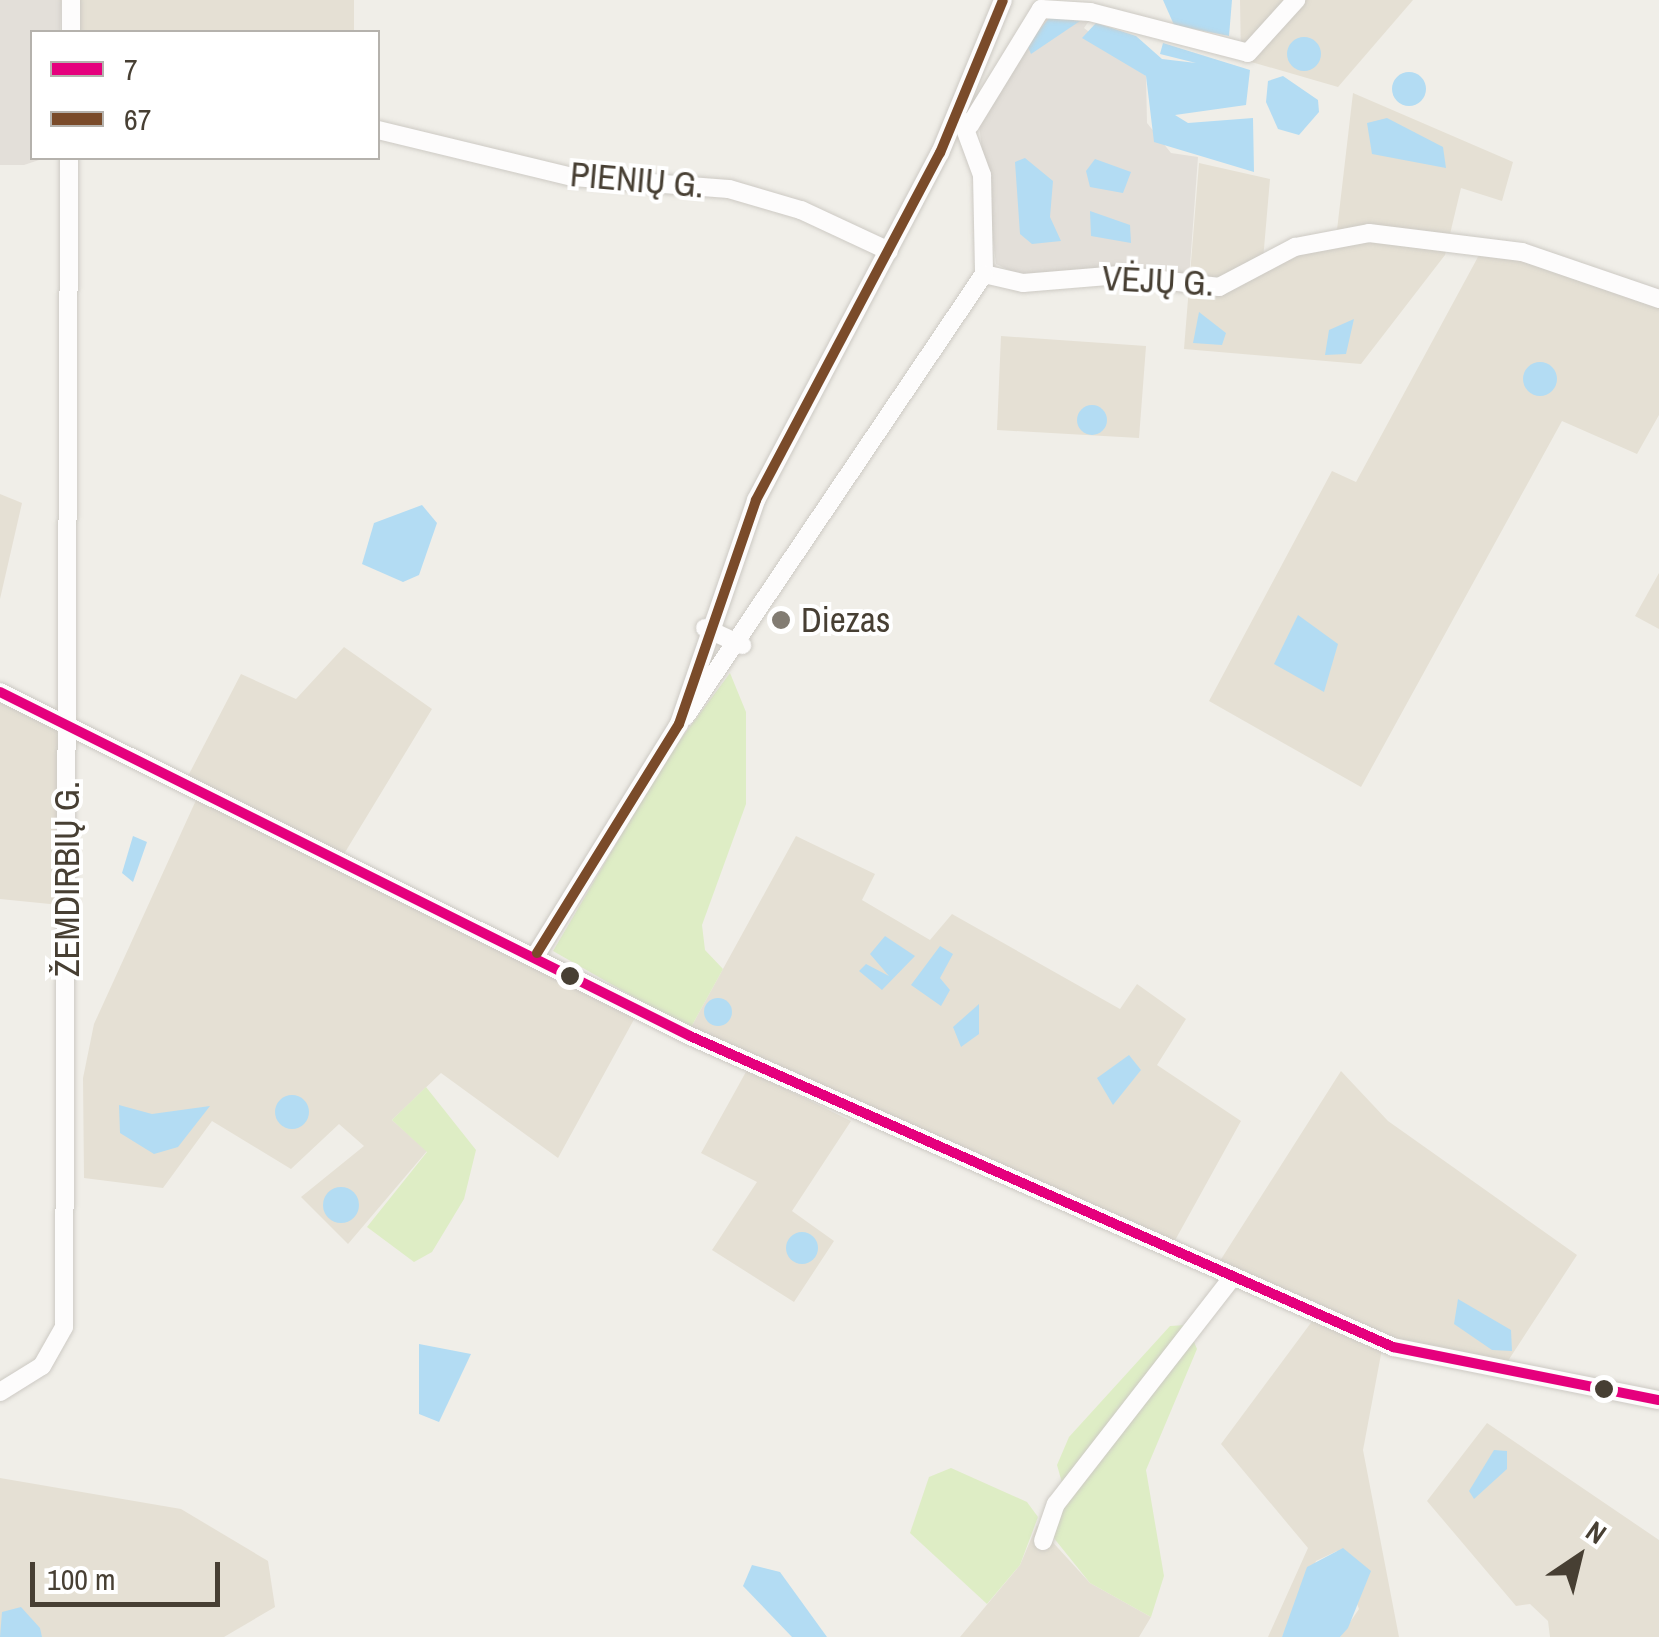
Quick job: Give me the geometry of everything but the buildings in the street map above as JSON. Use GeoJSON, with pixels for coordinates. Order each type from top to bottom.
{"type":"FeatureCollection","features":[{"type":"Feature","properties":{"kind":"street"},"geometry":{"type":"LineString","coordinates":[[71,0],[71,30]]}},
{"type":"Feature","properties":{"kind":"street"},"geometry":{"type":"LineString","coordinates":[[537,953],[679,724],[742,645],[984,274],[982,175],[963,121],[1002,0]]}},
{"type":"Feature","properties":{"kind":"street"},"geometry":{"type":"LineString","coordinates":[[679,724],[705,628],[788,433],[963,121],[1040,9],[1090,12],[1248,54],[1296,0]]}},
{"type":"Feature","properties":{"kind":"street","name":"PIENIŲ G."},"geometry":{"type":"LineString","coordinates":[[380,130],[573,177],[729,189],[801,210],[889,252]]}},
{"type":"Feature","properties":{"kind":"street","name":"ŽEMDIRBIŲ G."},"geometry":{"type":"LineString","coordinates":[[0,1392],[42,1366],[64,1327],[69,160]]}},
{"type":"Feature","properties":{"kind":"street","name":"VĖJŲ G."},"geometry":{"type":"LineString","coordinates":[[984,274],[1023,284],[1120,275],[1220,287],[1294,248],[1369,233],[1522,252],[1659,299]]}},
{"type":"Feature","properties":{"kind":"street"},"geometry":{"type":"LineString","coordinates":[[705,628],[742,645]]}},
{"type":"Feature","properties":{"kind":"street"},"geometry":{"type":"LineString","coordinates":[[0,692],[537,953],[690,1036],[1393,1347],[1659,1400]]}},
{"type":"Feature","properties":{"kind":"street"},"geometry":{"type":"LineString","coordinates":[[1043,1542],[1056,1504],[1232,1278]]}},
{"type":"Feature","properties":{"kind":"shaded area"},"geometry":{"type":"Polygon","coordinates":[[[0,0],[61,0],[60,30],[30,30],[30,160],[39,160],[24,165],[0,165],[0,0]]]}},
{"type":"Feature","properties":{"kind":"shaded area"},"geometry":{"type":"Polygon","coordinates":[[[79,0],[354,0],[354,30],[79,30],[79,0]]]}},
{"type":"Feature","properties":{"kind":"shaded area"},"geometry":{"type":"Polygon","coordinates":[[[1240,0],[1413,0],[1338,87],[1241,59],[1240,0]]]}},
{"type":"Feature","properties":{"kind":"shaded area"},"geometry":{"type":"Polygon","coordinates":[[[1045,16],[1091,18],[1084,28],[1146,76],[1147,123],[1171,153],[1198,157],[1189,279],[1024,277],[996,264],[979,125],[1045,16]]]}},
{"type":"Feature","properties":{"kind":"shaded area"},"geometry":{"type":"Polygon","coordinates":[[[1353,93],[1513,162],[1502,201],[1461,188],[1445,255],[1361,364],[1184,349],[1199,163],[1270,179],[1263,260],[1337,230],[1353,93]]]}},
{"type":"Feature","properties":{"kind":"shaded area"},"geometry":{"type":"Polygon","coordinates":[[[1485,244],[1659,293],[1659,415],[1637,454],[1562,421],[1361,787],[1209,701],[1332,471],[1356,482],[1485,244]]]}},
{"type":"Feature","properties":{"kind":"shaded area"},"geometry":{"type":"Polygon","coordinates":[[[1001,336],[1146,346],[1139,438],[997,430],[1001,336]]]}},
{"type":"Feature","properties":{"kind":"shaded area"},"geometry":{"type":"Polygon","coordinates":[[[0,494],[22,503],[0,599],[0,494]]]}},
{"type":"Feature","properties":{"kind":"shaded area"},"geometry":{"type":"Polygon","coordinates":[[[1659,573],[1659,629],[1635,616],[1659,573]]]}},
{"type":"Feature","properties":{"kind":"shaded area"},"geometry":{"type":"Polygon","coordinates":[[[344,647],[432,709],[344,854],[188,776],[241,674],[296,699],[344,647]]]}},
{"type":"Feature","properties":{"kind":"shaded area"},"geometry":{"type":"Polygon","coordinates":[[[0,701],[62,731],[60,905],[0,899],[0,701]]]}},
{"type":"Feature","properties":{"kind":"shaded area"},"geometry":{"type":"Polygon","coordinates":[[[197,798],[637,1014],[558,1158],[441,1073],[392,1120],[427,1151],[348,1244],[301,1197],[364,1146],[339,1124],[291,1169],[212,1121],[163,1188],[84,1178],[83,1078],[94,1024],[197,798]]]}},
{"type":"Feature","properties":{"kind":"shaded area"},"geometry":{"type":"Polygon","coordinates":[[[796,836],[875,874],[862,900],[930,940],[952,914],[1120,1009],[1137,984],[1186,1019],[1157,1065],[1241,1121],[1173,1244],[690,1029],[796,836]]]}},
{"type":"Feature","properties":{"kind":"shaded area"},"geometry":{"type":"Polygon","coordinates":[[[747,1070],[851,1121],[792,1211],[834,1241],[794,1302],[712,1250],[757,1182],[701,1153],[747,1070]]]}},
{"type":"Feature","properties":{"kind":"shaded area"},"geometry":{"type":"Polygon","coordinates":[[[1341,1071],[1388,1121],[1577,1255],[1504,1367],[1380,1335],[1218,1264],[1341,1071]]]}},
{"type":"Feature","properties":{"kind":"shaded area"},"geometry":{"type":"Polygon","coordinates":[[[1313,1320],[1382,1349],[1363,1450],[1399,1637],[1340,1637],[1359,1609],[1337,1551],[1316,1561],[1282,1637],[1268,1637],[1308,1548],[1221,1444],[1313,1320]]]}},
{"type":"Feature","properties":{"kind":"shaded area"},"geometry":{"type":"Polygon","coordinates":[[[1487,1423],[1659,1540],[1659,1637],[1550,1637],[1548,1621],[1530,1604],[1516,1606],[1427,1501],[1487,1423]]]}},
{"type":"Feature","properties":{"kind":"shaded area"},"geometry":{"type":"Polygon","coordinates":[[[0,1478],[181,1509],[268,1561],[275,1607],[224,1637],[0,1637],[0,1478]]]}},
{"type":"Feature","properties":{"kind":"shaded area"},"geometry":{"type":"Polygon","coordinates":[[[1037,1525],[1090,1583],[1151,1617],[1139,1637],[960,1637],[1020,1565],[1037,1525]]]}},
{"type":"Feature","properties":{"kind":"green space"},"geometry":{"type":"Polygon","coordinates":[[[730,673],[746,712],[746,804],[702,925],[705,950],[723,969],[690,1029],[553,951],[666,759],[730,673]]]}},
{"type":"Feature","properties":{"kind":"green space"},"geometry":{"type":"Polygon","coordinates":[[[426,1087],[476,1150],[464,1199],[432,1252],[414,1262],[367,1227],[427,1152],[392,1120],[426,1087]]]}},
{"type":"Feature","properties":{"kind":"green space"},"geometry":{"type":"Polygon","coordinates":[[[1187,1325],[1197,1349],[1146,1470],[1164,1576],[1151,1617],[1090,1583],[1053,1537],[1066,1497],[1057,1465],[1069,1437],[1170,1326],[1187,1325]]]}},
{"type":"Feature","properties":{"kind":"green space"},"geometry":{"type":"Polygon","coordinates":[[[951,1468],[1027,1502],[1038,1517],[1020,1565],[987,1604],[910,1533],[929,1477],[951,1468]]]}},
{"type":"Feature","properties":{"kind":"water"},"geometry":{"type":"Polygon","coordinates":[[[1163,0],[1232,0],[1229,36],[1174,25],[1163,0]]]}},
{"type":"Feature","properties":{"kind":"water"},"geometry":{"type":"Polygon","coordinates":[[[1050,17],[1080,21],[1031,54],[1027,45],[1050,17]]]}},
{"type":"Feature","properties":{"kind":"water"},"geometry":{"type":"Polygon","coordinates":[[[1096,23],[1136,36],[1162,59],[1196,63],[1160,54],[1163,43],[1250,70],[1246,105],[1175,115],[1188,123],[1253,118],[1254,172],[1154,142],[1146,76],[1082,38],[1096,23]]]}},
{"type":"Feature","properties":{"kind":"water"},"geometry":{"type":"Polygon","coordinates":[[[1304,37],[1316,42],[1321,54],[1316,66],[1304,71],[1292,66],[1287,54],[1292,42],[1304,37]]]}},
{"type":"Feature","properties":{"kind":"water"},"geometry":{"type":"Polygon","coordinates":[[[1409,72],[1421,77],[1426,89],[1421,101],[1409,106],[1397,101],[1392,89],[1397,77],[1409,72]]]}},
{"type":"Feature","properties":{"kind":"water"},"geometry":{"type":"Polygon","coordinates":[[[1283,76],[1318,100],[1319,112],[1299,135],[1278,129],[1266,102],[1268,81],[1283,76]]]}},
{"type":"Feature","properties":{"kind":"water"},"geometry":{"type":"Polygon","coordinates":[[[1387,118],[1443,147],[1446,168],[1372,154],[1367,123],[1387,118]]]}},
{"type":"Feature","properties":{"kind":"water"},"geometry":{"type":"Polygon","coordinates":[[[1025,158],[1053,181],[1050,217],[1061,241],[1032,244],[1020,234],[1015,162],[1025,158]]]}},
{"type":"Feature","properties":{"kind":"water"},"geometry":{"type":"Polygon","coordinates":[[[1095,159],[1131,172],[1123,193],[1090,187],[1086,171],[1095,159]]]}},
{"type":"Feature","properties":{"kind":"water"},"geometry":{"type":"Polygon","coordinates":[[[1090,211],[1130,225],[1131,243],[1091,236],[1090,211]]]}},
{"type":"Feature","properties":{"kind":"water"},"geometry":{"type":"Polygon","coordinates":[[[1199,312],[1226,333],[1222,345],[1193,343],[1199,312]]]}},
{"type":"Feature","properties":{"kind":"water"},"geometry":{"type":"Polygon","coordinates":[[[1354,319],[1346,354],[1325,355],[1329,330],[1354,319]]]}},
{"type":"Feature","properties":{"kind":"water"},"geometry":{"type":"Polygon","coordinates":[[[1540,362],[1552,367],[1557,379],[1552,391],[1540,396],[1528,391],[1523,379],[1528,367],[1540,362]]]}},
{"type":"Feature","properties":{"kind":"water"},"geometry":{"type":"Polygon","coordinates":[[[1092,405],[1106,414],[1107,420],[1098,434],[1092,435],[1078,426],[1077,420],[1086,406],[1092,405]]]}},
{"type":"Feature","properties":{"kind":"water"},"geometry":{"type":"Polygon","coordinates":[[[422,505],[437,523],[419,575],[403,582],[362,564],[374,523],[422,505]]]}},
{"type":"Feature","properties":{"kind":"water"},"geometry":{"type":"Polygon","coordinates":[[[1298,615],[1338,644],[1324,692],[1274,664],[1298,615]]]}},
{"type":"Feature","properties":{"kind":"water"},"geometry":{"type":"Polygon","coordinates":[[[133,836],[147,842],[133,882],[122,873],[133,836]]]}},
{"type":"Feature","properties":{"kind":"water"},"geometry":{"type":"Polygon","coordinates":[[[885,936],[915,956],[882,990],[859,971],[866,964],[889,976],[870,954],[885,936]]]}},
{"type":"Feature","properties":{"kind":"water"},"geometry":{"type":"Polygon","coordinates":[[[940,946],[953,954],[940,978],[950,990],[941,1006],[911,985],[940,946]]]}},
{"type":"Feature","properties":{"kind":"water"},"geometry":{"type":"Polygon","coordinates":[[[718,998],[728,1002],[732,1012],[728,1022],[718,1026],[708,1022],[704,1012],[708,1002],[718,998]]]}},
{"type":"Feature","properties":{"kind":"water"},"geometry":{"type":"Polygon","coordinates":[[[979,1004],[979,1034],[961,1047],[953,1027],[979,1004]]]}},
{"type":"Feature","properties":{"kind":"water"},"geometry":{"type":"Polygon","coordinates":[[[1129,1055],[1141,1070],[1113,1105],[1097,1078],[1129,1055]]]}},
{"type":"Feature","properties":{"kind":"water"},"geometry":{"type":"Polygon","coordinates":[[[292,1095],[304,1100],[309,1112],[304,1124],[292,1129],[280,1124],[275,1112],[280,1100],[292,1095]]]}},
{"type":"Feature","properties":{"kind":"water"},"geometry":{"type":"Polygon","coordinates":[[[119,1105],[152,1114],[210,1106],[178,1147],[154,1154],[120,1133],[119,1105]]]}},
{"type":"Feature","properties":{"kind":"water"},"geometry":{"type":"Polygon","coordinates":[[[341,1187],[354,1192],[359,1205],[354,1218],[341,1223],[328,1218],[323,1205],[328,1192],[341,1187]]]}},
{"type":"Feature","properties":{"kind":"water"},"geometry":{"type":"Polygon","coordinates":[[[802,1232],[813,1237],[818,1248],[813,1259],[802,1264],[791,1259],[786,1248],[791,1237],[802,1232]]]}},
{"type":"Feature","properties":{"kind":"water"},"geometry":{"type":"Polygon","coordinates":[[[1458,1299],[1511,1330],[1512,1351],[1492,1350],[1454,1324],[1458,1299]]]}},
{"type":"Feature","properties":{"kind":"water"},"geometry":{"type":"Polygon","coordinates":[[[419,1344],[471,1354],[439,1422],[419,1414],[419,1344]]]}},
{"type":"Feature","properties":{"kind":"water"},"geometry":{"type":"Polygon","coordinates":[[[1494,1450],[1507,1451],[1507,1469],[1474,1499],[1469,1491],[1494,1450]]]}},
{"type":"Feature","properties":{"kind":"water"},"geometry":{"type":"Polygon","coordinates":[[[1343,1548],[1371,1571],[1348,1628],[1340,1637],[1282,1637],[1307,1567],[1343,1548]]]}},
{"type":"Feature","properties":{"kind":"water"},"geometry":{"type":"Polygon","coordinates":[[[752,1565],[780,1572],[827,1637],[792,1637],[743,1586],[752,1565]]]}},
{"type":"Feature","properties":{"kind":"water"},"geometry":{"type":"Polygon","coordinates":[[[21,1607],[40,1628],[42,1637],[0,1637],[2,1612],[21,1607]]]}},
{"type":"Feature","properties":{"kind":"transit line","name":"67"},"geometry":{"type":"LineString","coordinates":[[537,953],[679,724],[756,500],[940,153],[1003,0]]}},
{"type":"Feature","properties":{"kind":"transit line","name":"7"},"geometry":{"type":"LineString","coordinates":[[0,692],[690,1036],[1393,1347],[1659,1400]]}},
{"type":"Feature","properties":{"kind":"place","name":"Diezas"},"geometry":{"type":"Point","coordinates":[781,620]}}]}
